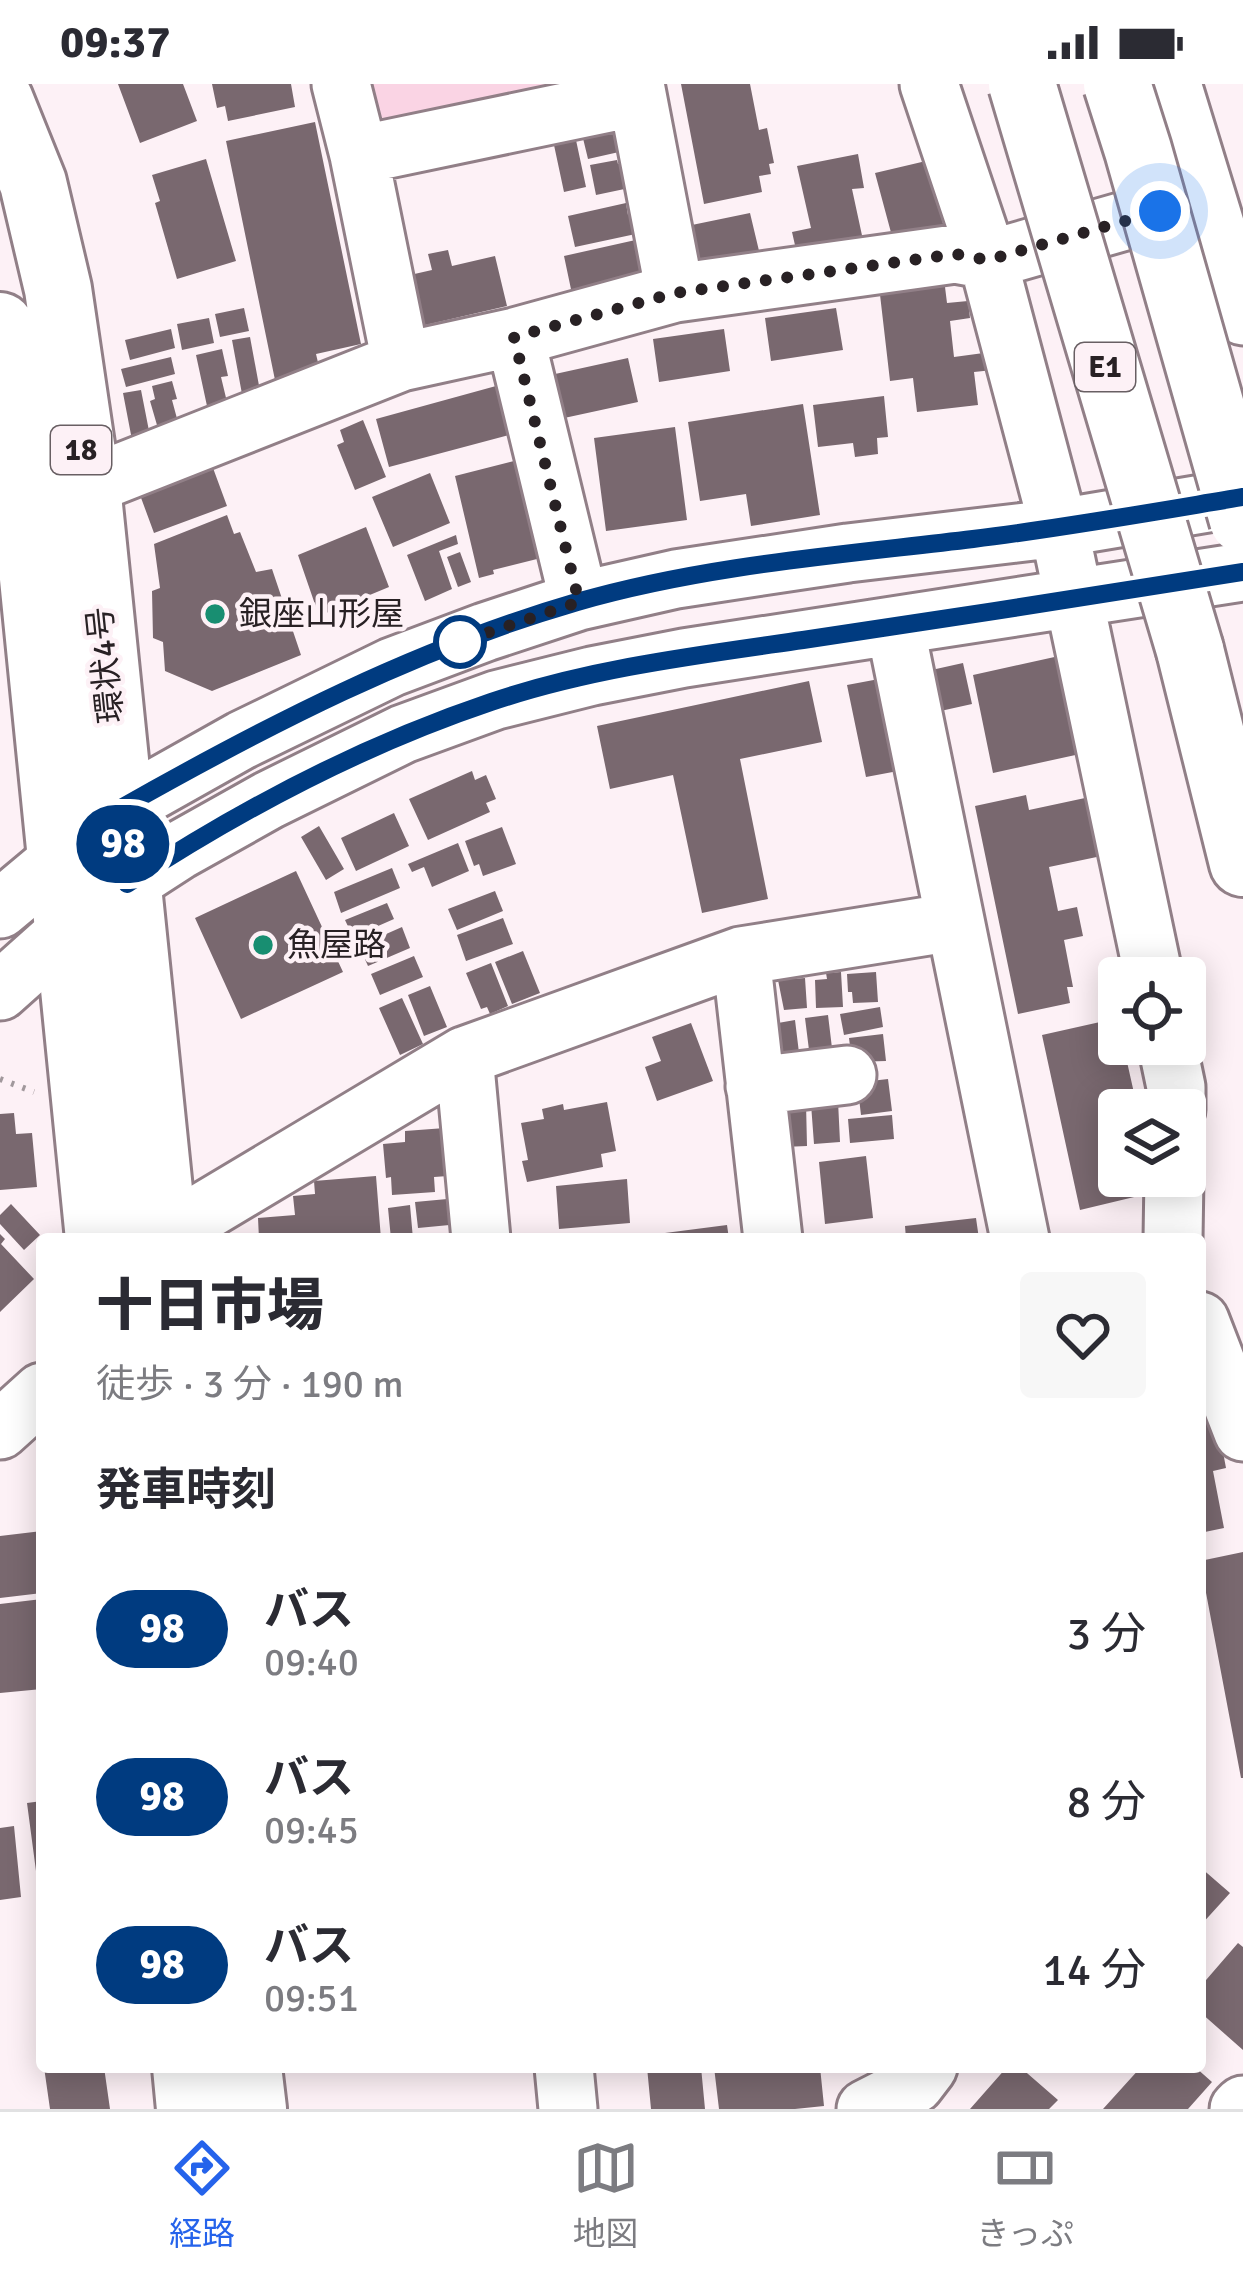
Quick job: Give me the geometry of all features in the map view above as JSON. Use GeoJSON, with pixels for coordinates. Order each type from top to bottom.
{"type":"FeatureCollection","features":[{"type":"Feature","properties":{"kind":"main road","name":"E1"},"geometry":{"type":"LineString","coordinates":[[1022,84],[1190,650],[1243,862]]}},
{"type":"Feature","properties":{"kind":"main road"},"geometry":{"type":"LineString","coordinates":[[1117,84],[1243,520]]}},
{"type":"Feature","properties":{"kind":"main road","name":"環状4号"},"geometry":{"type":"LineString","coordinates":[[0,101],[33,183],[58,290],[87,486],[162,1233]]}},
{"type":"Feature","properties":{"kind":"main road","name":"環状4号"},"geometry":{"type":"LineString","coordinates":[[0,326],[13,394],[15,552],[56,797],[98,1233]]}},
{"type":"Feature","properties":{"kind":"main road"},"geometry":{"type":"LineString","coordinates":[[186,2073],[190,2109]]}},
{"type":"Feature","properties":{"kind":"main road"},"geometry":{"type":"LineString","coordinates":[[249,2073],[253,2109]]}},
{"type":"Feature","properties":{"kind":"street"},"geometry":{"type":"LineString","coordinates":[[341,84],[400,362]]}},
{"type":"Feature","properties":{"kind":"street"},"geometry":{"type":"LineString","coordinates":[[929,84],[988,260],[1059,528],[1150,957]]}},
{"type":"Feature","properties":{"kind":"street"},"geometry":{"type":"LineString","coordinates":[[1172,84],[1243,316]]}},
{"type":"Feature","properties":{"kind":"street"},"geometry":{"type":"LineString","coordinates":[[359,155],[636,90],[675,293]]}},
{"type":"Feature","properties":{"kind":"street"},"geometry":{"type":"LineString","coordinates":[[87,486],[400,362],[675,293],[955,254],[988,260],[1205,198]]}},
{"type":"Feature","properties":{"kind":"street"},"geometry":{"type":"LineString","coordinates":[[514,337],[579,602]]}},
{"type":"Feature","properties":{"kind":"street"},"geometry":{"type":"LineString","coordinates":[[0,909],[121,808],[242,740],[392,667],[579,602],[676,579],[1059,528],[1243,496]]}},
{"type":"Feature","properties":{"kind":"street"},"geometry":{"type":"LineString","coordinates":[[0,991],[66,932],[178,850],[403,734],[496,700],[661,662],[1243,572]]}},
{"type":"Feature","properties":{"kind":"street"},"geometry":{"type":"LineString","coordinates":[[895,626],[1019,1233]]}},
{"type":"Feature","properties":{"kind":"street"},"geometry":{"type":"LineString","coordinates":[[171,1233],[464,1056],[741,956],[953,922]]}},
{"type":"Feature","properties":{"kind":"street"},"geometry":{"type":"LineString","coordinates":[[741,956],[771,1233]]}},
{"type":"Feature","properties":{"kind":"street"},"geometry":{"type":"LineString","coordinates":[[464,1056],[480,1233]]}},
{"type":"Feature","properties":{"kind":"street"},"geometry":{"type":"LineString","coordinates":[[755,1085],[848,1075]]}},
{"type":"Feature","properties":{"kind":"street"},"geometry":{"type":"LineString","coordinates":[[1173,1233],[1174,1197]]}},
{"type":"Feature","properties":{"kind":"street"},"geometry":{"type":"LineString","coordinates":[[1206,1336],[1243,1432]]}},
{"type":"Feature","properties":{"kind":"street"},"geometry":{"type":"LineString","coordinates":[[0,1430],[36,1397]]}},
{"type":"Feature","properties":{"kind":"street"},"geometry":{"type":"LineString","coordinates":[[564,2073],[568,2109]]}},
{"type":"Feature","properties":{"kind":"street"},"geometry":{"type":"LineString","coordinates":[[864,2073],[867,2108],[915,2084],[923,2073]]}},
{"type":"Feature","properties":{"kind":"path"},"geometry":{"type":"LineString","coordinates":[[0,1079],[48,1098]]}},
{"type":"Feature","properties":{"kind":"shaded area"},"geometry":{"type":"Polygon","coordinates":[[[368,84],[617,84],[382,139],[368,84]]]}},
{"type":"Feature","properties":{"kind":"building"},"geometry":{"type":"Polygon","coordinates":[[[118,84],[183,84],[197,121],[140,143],[118,84]]]}},
{"type":"Feature","properties":{"kind":"building"},"geometry":{"type":"Polygon","coordinates":[[[212,84],[291,84],[295,107],[228,121],[225,106],[217,108],[212,84]]]}},
{"type":"Feature","properties":{"kind":"building"},"geometry":{"type":"Polygon","coordinates":[[[681,84],[750,84],[759,130],[767,128],[774,163],[769,164],[771,174],[759,176],[762,192],[704,204],[681,84]]]}},
{"type":"Feature","properties":{"kind":"building"},"geometry":{"type":"Polygon","coordinates":[[[620,120],[624,139],[617,141],[619,152],[588,159],[581,130],[620,120]]]}},
{"type":"Feature","properties":{"kind":"building"},"geometry":{"type":"Polygon","coordinates":[[[315,122],[361,344],[316,354],[320,371],[275,380],[226,141],[315,122]]]}},
{"type":"Feature","properties":{"kind":"building"},"geometry":{"type":"Polygon","coordinates":[[[573,126],[586,187],[564,192],[551,131],[573,126]]]}},
{"type":"Feature","properties":{"kind":"building"},"geometry":{"type":"Polygon","coordinates":[[[858,154],[864,188],[852,189],[863,240],[797,254],[792,232],[811,228],[797,166],[858,154]]]}},
{"type":"Feature","properties":{"kind":"building"},"geometry":{"type":"Polygon","coordinates":[[[206,159],[236,261],[177,279],[155,203],[160,201],[152,175],[206,159]]]}},
{"type":"Feature","properties":{"kind":"building"},"geometry":{"type":"Polygon","coordinates":[[[617,160],[618,164],[629,161],[634,187],[596,195],[590,165],[617,160]]]}},
{"type":"Feature","properties":{"kind":"building"},"geometry":{"type":"Polygon","coordinates":[[[926,161],[944,227],[893,240],[875,173],[926,161]]]}},
{"type":"Feature","properties":{"kind":"building"},"geometry":{"type":"Polygon","coordinates":[[[626,203],[628,215],[641,212],[645,232],[575,247],[568,216],[626,203]]]}},
{"type":"Feature","properties":{"kind":"building"},"geometry":{"type":"Polygon","coordinates":[[[750,213],[760,255],[696,267],[687,226],[750,213]]]}},
{"type":"Feature","properties":{"kind":"building"},"geometry":{"type":"Polygon","coordinates":[[[640,239],[648,277],[572,294],[564,256],[640,239]]]}},
{"type":"Feature","properties":{"kind":"building"},"geometry":{"type":"Polygon","coordinates":[[[448,250],[452,266],[495,256],[507,306],[421,326],[410,275],[432,270],[428,254],[448,250]]]}},
{"type":"Feature","properties":{"kind":"building"},"geometry":{"type":"Polygon","coordinates":[[[944,279],[947,303],[968,301],[970,318],[950,321],[954,357],[991,352],[993,370],[974,372],[978,405],[917,412],[913,378],[890,381],[879,286],[944,279]]]}},
{"type":"Feature","properties":{"kind":"building"},"geometry":{"type":"Polygon","coordinates":[[[244,308],[249,331],[220,337],[215,314],[244,308]]]}},
{"type":"Feature","properties":{"kind":"building"},"geometry":{"type":"Polygon","coordinates":[[[836,308],[843,350],[771,361],[765,318],[836,308]]]}},
{"type":"Feature","properties":{"kind":"building"},"geometry":{"type":"Polygon","coordinates":[[[209,318],[214,343],[182,350],[177,324],[209,318]]]}},
{"type":"Feature","properties":{"kind":"building"},"geometry":{"type":"Polygon","coordinates":[[[171,329],[175,348],[130,360],[125,340],[171,329]]]}},
{"type":"Feature","properties":{"kind":"building"},"geometry":{"type":"Polygon","coordinates":[[[724,329],[730,371],[659,382],[653,339],[724,329]]]}},
{"type":"Feature","properties":{"kind":"building"},"geometry":{"type":"Polygon","coordinates":[[[250,337],[260,391],[242,394],[232,340],[250,337]]]}},
{"type":"Feature","properties":{"kind":"building"},"geometry":{"type":"Polygon","coordinates":[[[222,349],[228,376],[221,377],[227,402],[207,406],[196,355],[222,349]]]}},
{"type":"Feature","properties":{"kind":"building"},"geometry":{"type":"Polygon","coordinates":[[[171,357],[175,374],[126,387],[121,369],[171,357]]]}},
{"type":"Feature","properties":{"kind":"building"},"geometry":{"type":"Polygon","coordinates":[[[628,358],[638,402],[555,420],[546,376],[628,358]]]}},
{"type":"Feature","properties":{"kind":"building"},"geometry":{"type":"Polygon","coordinates":[[[172,381],[179,426],[159,432],[150,401],[155,399],[152,386],[172,381]]]}},
{"type":"Feature","properties":{"kind":"building"},"geometry":{"type":"Polygon","coordinates":[[[496,386],[509,435],[389,467],[376,419],[496,386]]]}},
{"type":"Feature","properties":{"kind":"building"},"geometry":{"type":"Polygon","coordinates":[[[141,390],[150,436],[132,440],[123,393],[141,390]]]}},
{"type":"Feature","properties":{"kind":"building"},"geometry":{"type":"Polygon","coordinates":[[[884,396],[888,437],[877,438],[878,454],[855,457],[853,443],[818,447],[813,405],[884,396]]]}},
{"type":"Feature","properties":{"kind":"building"},"geometry":{"type":"Polygon","coordinates":[[[803,404],[820,515],[751,526],[746,494],[700,501],[688,422],[803,404]]]}},
{"type":"Feature","properties":{"kind":"building"},"geometry":{"type":"Polygon","coordinates":[[[363,420],[386,477],[355,490],[337,445],[344,442],[340,430],[363,420]]]}},
{"type":"Feature","properties":{"kind":"building"},"geometry":{"type":"Polygon","coordinates":[[[675,427],[687,520],[606,531],[594,438],[675,427]]]}},
{"type":"Feature","properties":{"kind":"building"},"geometry":{"type":"Polygon","coordinates":[[[522,459],[545,557],[479,578],[455,476],[522,459]]]}},
{"type":"Feature","properties":{"kind":"building"},"geometry":{"type":"Polygon","coordinates":[[[213,468],[227,506],[154,533],[140,495],[213,468]]]}},
{"type":"Feature","properties":{"kind":"building"},"geometry":{"type":"Polygon","coordinates":[[[430,473],[450,523],[393,547],[372,497],[430,473]]]}},
{"type":"Feature","properties":{"kind":"building"},"geometry":{"type":"Polygon","coordinates":[[[227,515],[234,534],[240,532],[256,572],[272,569],[301,655],[212,691],[165,671],[163,642],[153,638],[152,591],[160,588],[154,544],[227,515]]]}},
{"type":"Feature","properties":{"kind":"building"},"geometry":{"type":"Polygon","coordinates":[[[366,527],[389,587],[319,616],[298,555],[366,527]]]}},
{"type":"Feature","properties":{"kind":"building"},"geometry":{"type":"Polygon","coordinates":[[[456,535],[458,544],[439,551],[452,589],[425,601],[407,555],[456,535]]]}},
{"type":"Feature","properties":{"kind":"building"},"geometry":{"type":"Polygon","coordinates":[[[460,552],[471,582],[458,587],[447,557],[460,552]]]}},
{"type":"Feature","properties":{"kind":"building"},"geometry":{"type":"Polygon","coordinates":[[[1059,656],[1080,754],[993,773],[973,675],[1059,656]]]}},
{"type":"Feature","properties":{"kind":"building"},"geometry":{"type":"Polygon","coordinates":[[[963,663],[972,704],[936,712],[927,671],[963,663]]]}},
{"type":"Feature","properties":{"kind":"building"},"geometry":{"type":"Polygon","coordinates":[[[879,679],[898,771],[866,777],[847,685],[879,679]]]}},
{"type":"Feature","properties":{"kind":"building"},"geometry":{"type":"Polygon","coordinates":[[[809,681],[822,742],[740,759],[768,899],[702,913],[673,775],[610,789],[597,726],[809,681]]]}},
{"type":"Feature","properties":{"kind":"building"},"geometry":{"type":"Polygon","coordinates":[[[472,771],[475,780],[486,775],[496,799],[486,803],[490,812],[428,840],[409,799],[472,771]]]}},
{"type":"Feature","properties":{"kind":"building"},"geometry":{"type":"Polygon","coordinates":[[[1026,795],[1029,810],[1099,795],[1111,854],[1049,867],[1058,911],[1077,907],[1083,936],[1064,940],[1073,987],[1067,987],[1070,1003],[1018,1014],[975,806],[1026,795]]]}},
{"type":"Feature","properties":{"kind":"building"},"geometry":{"type":"Polygon","coordinates":[[[394,813],[409,846],[356,871],[341,838],[394,813]]]}},
{"type":"Feature","properties":{"kind":"building"},"geometry":{"type":"Polygon","coordinates":[[[319,826],[344,869],[326,880],[301,837],[319,826]]]}},
{"type":"Feature","properties":{"kind":"building"},"geometry":{"type":"Polygon","coordinates":[[[502,827],[516,864],[483,876],[465,841],[502,827]]]}},
{"type":"Feature","properties":{"kind":"building"},"geometry":{"type":"Polygon","coordinates":[[[458,843],[469,871],[432,887],[424,867],[412,872],[408,864],[458,843]]]}},
{"type":"Feature","properties":{"kind":"building"},"geometry":{"type":"Polygon","coordinates":[[[392,868],[400,888],[341,913],[334,892],[392,868]]]}},
{"type":"Feature","properties":{"kind":"building"},"geometry":{"type":"Polygon","coordinates":[[[296,871],[343,972],[241,1019],[195,918],[296,871]]]}},
{"type":"Feature","properties":{"kind":"building"},"geometry":{"type":"Polygon","coordinates":[[[495,891],[503,911],[457,930],[448,909],[495,891]]]}},
{"type":"Feature","properties":{"kind":"building"},"geometry":{"type":"Polygon","coordinates":[[[387,903],[394,919],[353,937],[345,920],[387,903]]]}},
{"type":"Feature","properties":{"kind":"building"},"geometry":{"type":"Polygon","coordinates":[[[503,918],[513,944],[466,961],[457,935],[503,918]]]}},
{"type":"Feature","properties":{"kind":"building"},"geometry":{"type":"Polygon","coordinates":[[[402,927],[410,948],[368,966],[359,946],[402,927]]]}},
{"type":"Feature","properties":{"kind":"building"},"geometry":{"type":"Polygon","coordinates":[[[523,951],[540,993],[512,1004],[495,962],[523,951]]]}},
{"type":"Feature","properties":{"kind":"building"},"geometry":{"type":"Polygon","coordinates":[[[414,956],[423,977],[380,995],[371,974],[414,956]]]}},
{"type":"Feature","properties":{"kind":"building"},"geometry":{"type":"Polygon","coordinates":[[[491,963],[508,1006],[490,1014],[487,1007],[481,1009],[466,973],[491,963]]]}},
{"type":"Feature","properties":{"kind":"building"},"geometry":{"type":"Polygon","coordinates":[[[841,972],[843,1007],[816,1008],[815,980],[841,972]]]}},
{"type":"Feature","properties":{"kind":"building"},"geometry":{"type":"Polygon","coordinates":[[[876,972],[878,1002],[853,1003],[847,974],[876,972]]]}},
{"type":"Feature","properties":{"kind":"building"},"geometry":{"type":"Polygon","coordinates":[[[805,978],[807,1008],[784,1010],[778,980],[805,978]]]}},
{"type":"Feature","properties":{"kind":"building"},"geometry":{"type":"Polygon","coordinates":[[[430,986],[447,1027],[424,1036],[408,995],[430,986]]]}},
{"type":"Feature","properties":{"kind":"building"},"geometry":{"type":"Polygon","coordinates":[[[402,998],[423,1044],[400,1055],[379,1008],[402,998]]]}},
{"type":"Feature","properties":{"kind":"building"},"geometry":{"type":"Polygon","coordinates":[[[880,1007],[883,1027],[844,1035],[840,1014],[880,1007]]]}},
{"type":"Feature","properties":{"kind":"building"},"geometry":{"type":"Polygon","coordinates":[[[828,1015],[832,1048],[809,1050],[805,1018],[828,1015]]]}},
{"type":"Feature","properties":{"kind":"building"},"geometry":{"type":"Polygon","coordinates":[[[795,1020],[800,1061],[778,1064],[778,1023],[795,1020]]]}},
{"type":"Feature","properties":{"kind":"building"},"geometry":{"type":"Polygon","coordinates":[[[1098,1022],[1098,1065],[1128,1065],[1133,1089],[1098,1089],[1098,1197],[1134,1197],[1080,1210],[1042,1035],[1098,1022]]]}},
{"type":"Feature","properties":{"kind":"building"},"geometry":{"type":"Polygon","coordinates":[[[691,1023],[713,1081],[657,1101],[645,1067],[661,1061],[652,1037],[691,1023]]]}},
{"type":"Feature","properties":{"kind":"building"},"geometry":{"type":"Polygon","coordinates":[[[883,1034],[886,1061],[852,1062],[849,1038],[883,1034]]]}},
{"type":"Feature","properties":{"kind":"building"},"geometry":{"type":"Polygon","coordinates":[[[888,1079],[892,1111],[861,1115],[858,1090],[872,1089],[871,1081],[888,1079]]]}},
{"type":"Feature","properties":{"kind":"building"},"geometry":{"type":"Polygon","coordinates":[[[838,1101],[840,1142],[814,1144],[811,1104],[838,1101]]]}},
{"type":"Feature","properties":{"kind":"building"},"geometry":{"type":"Polygon","coordinates":[[[607,1102],[616,1151],[601,1154],[603,1167],[527,1182],[521,1123],[544,1119],[542,1109],[607,1102]]]}},
{"type":"Feature","properties":{"kind":"building"},"geometry":{"type":"Polygon","coordinates":[[[786,1103],[806,1103],[807,1146],[783,1147],[786,1103]]]}},
{"type":"Feature","properties":{"kind":"building"},"geometry":{"type":"Polygon","coordinates":[[[14,1113],[16,1134],[32,1133],[37,1187],[0,1190],[0,1114],[14,1113]]]}},
{"type":"Feature","properties":{"kind":"building"},"geometry":{"type":"Polygon","coordinates":[[[892,1115],[894,1139],[850,1143],[848,1119],[892,1115]]]}},
{"type":"Feature","properties":{"kind":"building"},"geometry":{"type":"Polygon","coordinates":[[[445,1128],[448,1176],[434,1177],[435,1192],[392,1195],[383,1144],[405,1142],[405,1131],[445,1128]]]}},
{"type":"Feature","properties":{"kind":"building"},"geometry":{"type":"Polygon","coordinates":[[[866,1156],[873,1218],[825,1224],[819,1162],[866,1156]]]}},
{"type":"Feature","properties":{"kind":"building"},"geometry":{"type":"Polygon","coordinates":[[[376,1176],[381,1233],[259,1233],[258,1218],[295,1215],[293,1196],[315,1194],[314,1181],[376,1176]]]}},
{"type":"Feature","properties":{"kind":"building"},"geometry":{"type":"Polygon","coordinates":[[[627,1179],[630,1223],[559,1229],[556,1186],[627,1179]]]}},
{"type":"Feature","properties":{"kind":"building"},"geometry":{"type":"Polygon","coordinates":[[[458,1198],[460,1224],[418,1228],[415,1202],[458,1198]]]}},
{"type":"Feature","properties":{"kind":"building"},"geometry":{"type":"Polygon","coordinates":[[[11,1204],[38,1233],[36,1239],[24,1250],[0,1224],[0,1215],[11,1204]]]}},
{"type":"Feature","properties":{"kind":"building"},"geometry":{"type":"Polygon","coordinates":[[[410,1205],[412,1233],[390,1233],[388,1208],[410,1205]]]}},
{"type":"Feature","properties":{"kind":"building"},"geometry":{"type":"Polygon","coordinates":[[[976,1218],[978,1233],[906,1233],[905,1226],[976,1218]]]}},
{"type":"Feature","properties":{"kind":"building"},"geometry":{"type":"Polygon","coordinates":[[[727,1225],[728,1233],[665,1233],[727,1225]]]}},
{"type":"Feature","properties":{"kind":"building"},"geometry":{"type":"Polygon","coordinates":[[[0,1234],[5,1239],[1,1244],[34,1279],[0,1312],[0,1234]]]}},
{"type":"Feature","properties":{"kind":"building"},"geometry":{"type":"Polygon","coordinates":[[[1217,1420],[1226,1468],[1213,1471],[1224,1528],[1206,1532],[1206,1423],[1217,1420]]]}},
{"type":"Feature","properties":{"kind":"building"},"geometry":{"type":"Polygon","coordinates":[[[36,1532],[36,1594],[0,1598],[0,1536],[36,1532]]]}},
{"type":"Feature","properties":{"kind":"building"},"geometry":{"type":"Polygon","coordinates":[[[1243,1552],[1243,1778],[1206,1593],[1206,1560],[1243,1552]]]}},
{"type":"Feature","properties":{"kind":"building"},"geometry":{"type":"Polygon","coordinates":[[[36,1600],[36,1690],[0,1693],[0,1604],[36,1600]]]}},
{"type":"Feature","properties":{"kind":"building"},"geometry":{"type":"Polygon","coordinates":[[[36,1802],[36,1871],[27,1803],[36,1802]]]}},
{"type":"Feature","properties":{"kind":"building"},"geometry":{"type":"Polygon","coordinates":[[[14,1826],[21,1897],[0,1900],[0,1828],[14,1826]]]}},
{"type":"Feature","properties":{"kind":"building"},"geometry":{"type":"Polygon","coordinates":[[[1206,1872],[1230,1893],[1206,1919],[1206,1872]]]}},
{"type":"Feature","properties":{"kind":"building"},"geometry":{"type":"Polygon","coordinates":[[[1238,1943],[1243,1947],[1243,2050],[1206,2017],[1206,1980],[1238,1943]]]}},
{"type":"Feature","properties":{"kind":"building"},"geometry":{"type":"Polygon","coordinates":[[[45,2073],[105,2073],[110,2109],[50,2109],[45,2073]]]}},
{"type":"Feature","properties":{"kind":"building"},"geometry":{"type":"Polygon","coordinates":[[[648,2073],[702,2073],[705,2109],[651,2109],[648,2073]]]}},
{"type":"Feature","properties":{"kind":"building"},"geometry":{"type":"Polygon","coordinates":[[[715,2073],[821,2073],[824,2106],[719,2109],[715,2073]]]}},
{"type":"Feature","properties":{"kind":"building"},"geometry":{"type":"Polygon","coordinates":[[[1002,2073],[1027,2073],[1058,2100],[1049,2109],[970,2109],[1002,2073]]]}},
{"type":"Feature","properties":{"kind":"building"},"geometry":{"type":"Polygon","coordinates":[[[1136,2073],[1202,2073],[1212,2082],[1188,2109],[1103,2109],[1136,2073]]]}},
{"type":"Feature","properties":{"kind":"bus line","name":"98"},"geometry":{"type":"LineString","coordinates":[[1243,497],[1059,528],[676,579],[579,602],[484,632],[392,667],[242,740],[121,808],[127,884],[269,800],[403,734],[496,700],[684,658],[1243,572]]}},
{"type":"Feature","properties":{"kind":"place","name":"銀座山形屋"},"geometry":{"type":"Point","coordinates":[215,614]}},
{"type":"Feature","properties":{"kind":"place","name":"魚屋路"},"geometry":{"type":"Point","coordinates":[263,945]}},
{"type":"Feature","properties":{"kind":"route"},"geometry":{"type":"LineString","coordinates":[[460,642],[454,644],[579,602],[514,337],[675,293],[955,254],[988,260],[1160,211]]}}]}
